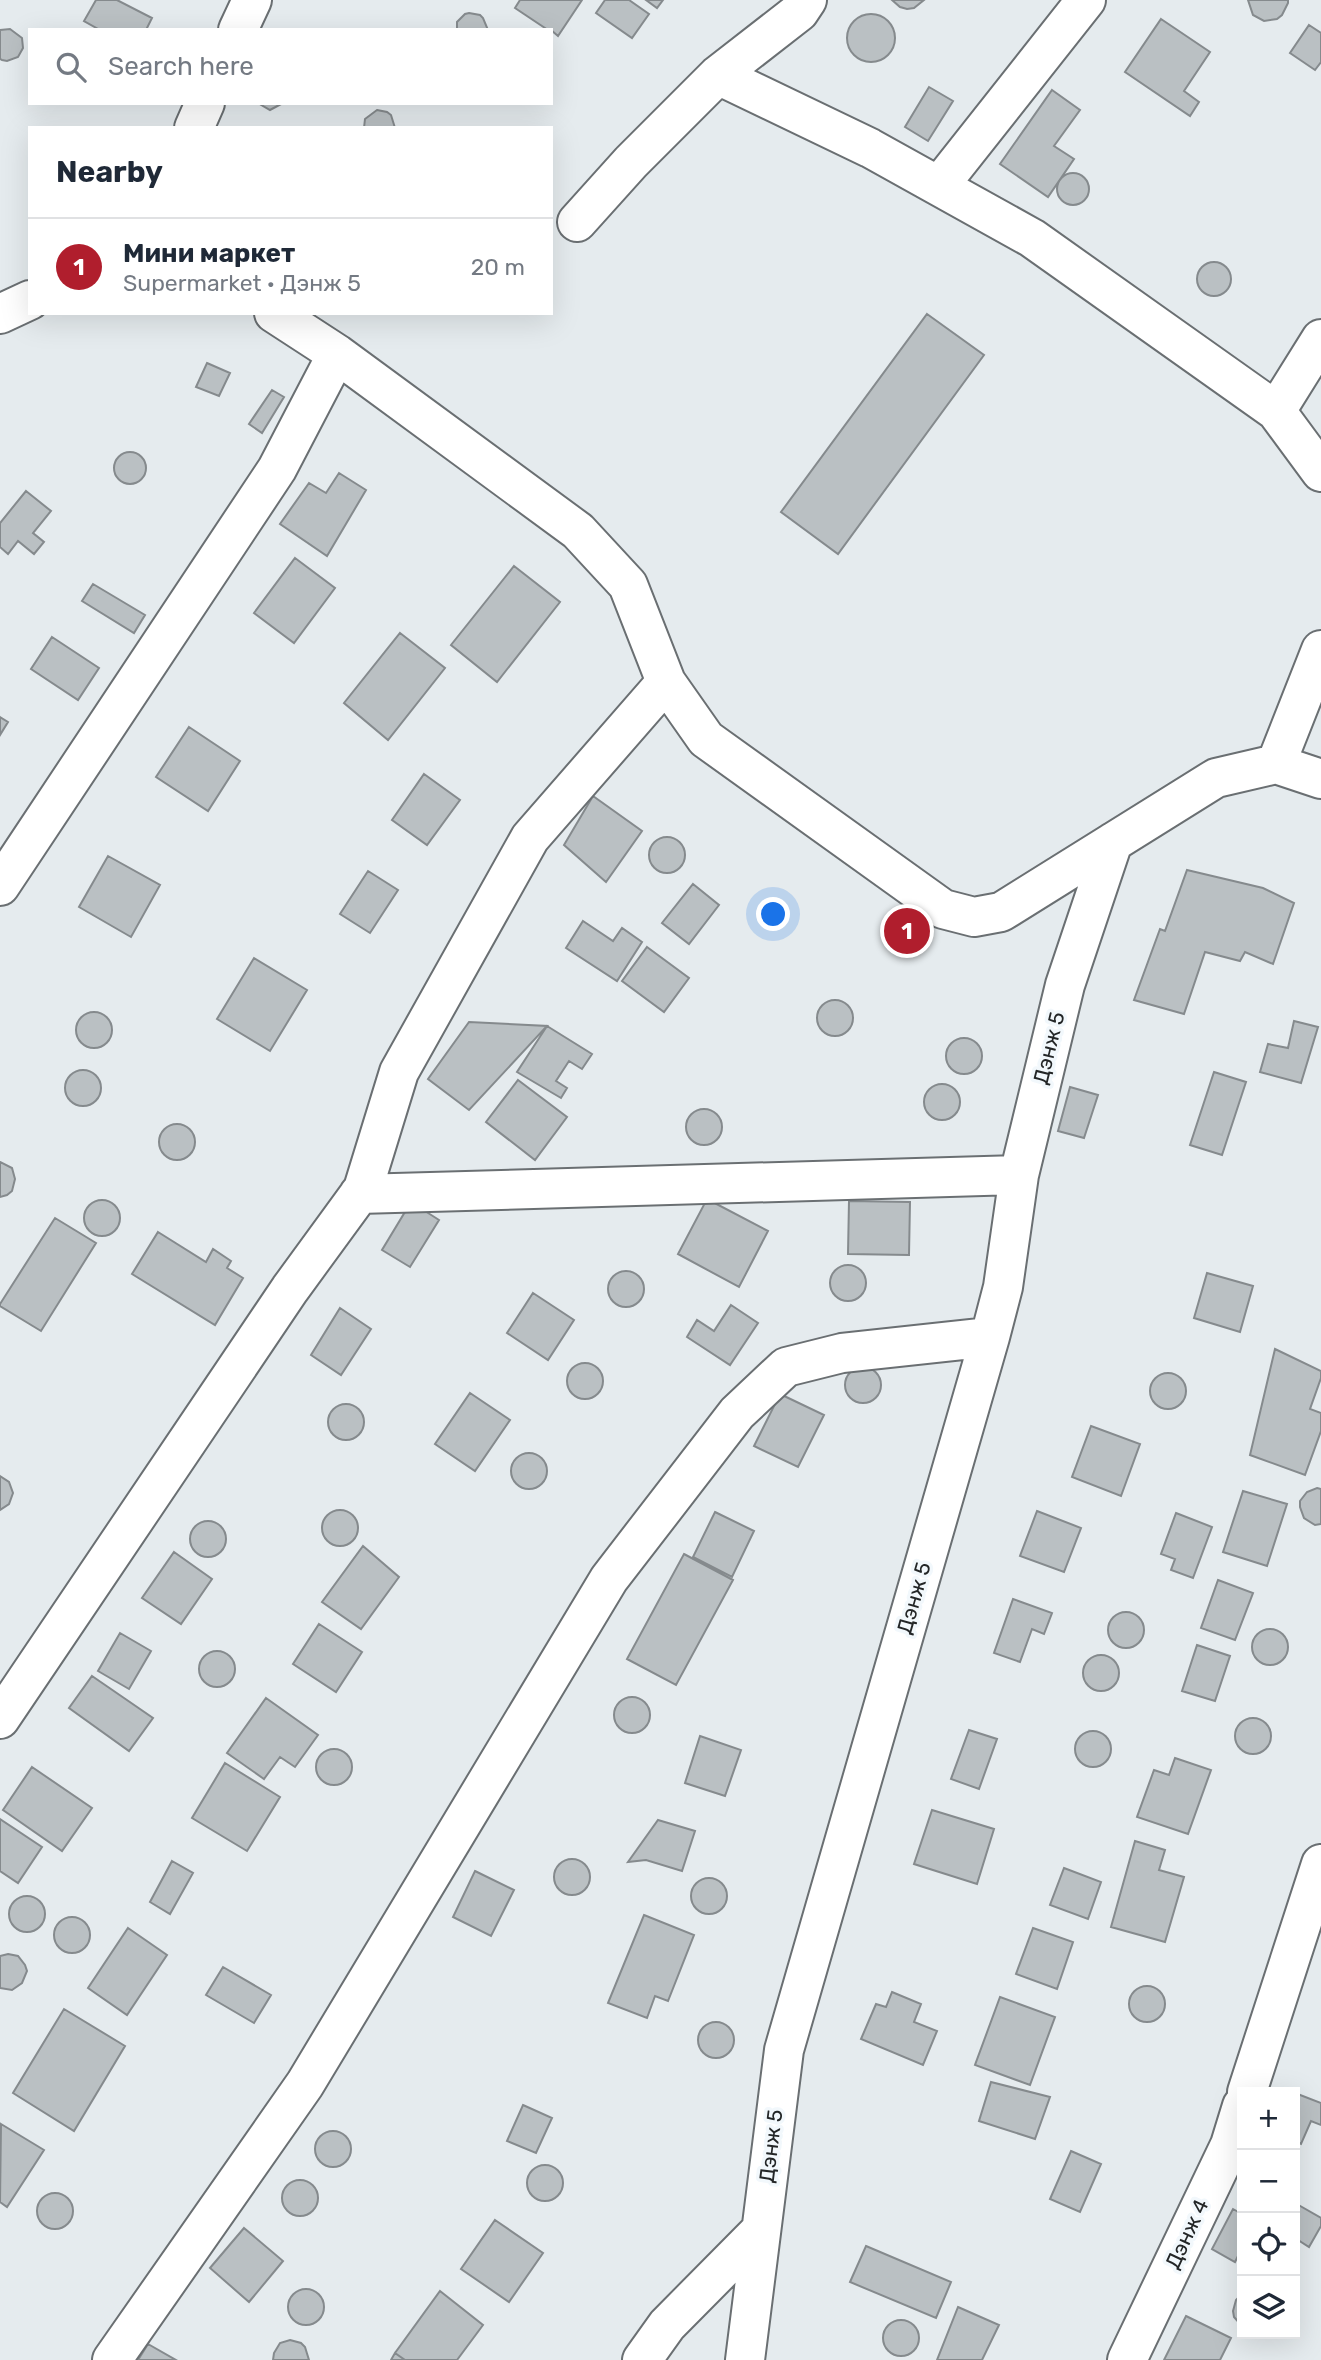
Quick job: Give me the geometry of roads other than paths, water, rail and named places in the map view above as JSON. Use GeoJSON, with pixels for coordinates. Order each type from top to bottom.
{"type":"FeatureCollection","features":[{"type":"Feature","properties":{"kind":"street"},"geometry":{"type":"LineString","coordinates":[[239,28],[252,0]]}},
{"type":"Feature","properties":{"kind":"street"},"geometry":{"type":"LineString","coordinates":[[578,222],[631,162],[718,75],[799,12],[807,0]]}},
{"type":"Feature","properties":{"kind":"street"},"geometry":{"type":"LineString","coordinates":[[939,186],[1086,0]]}},
{"type":"Feature","properties":{"kind":"street"},"geometry":{"type":"LineString","coordinates":[[718,75],[870,148],[1032,238],[1276,411],[1321,472]]}},
{"type":"Feature","properties":{"kind":"street"},"geometry":{"type":"LineString","coordinates":[[195,126],[204,105]]}},
{"type":"Feature","properties":{"kind":"street"},"geometry":{"type":"LineString","coordinates":[[0,314],[28,301]]}},
{"type":"Feature","properties":{"kind":"street"},"geometry":{"type":"LineString","coordinates":[[277,315],[337,354],[578,531],[628,585],[666,682],[706,739],[943,909],[974,917],[1001,912],[1216,778],[1276,764],[1321,779]]}},
{"type":"Feature","properties":{"kind":"street"},"geometry":{"type":"LineString","coordinates":[[1276,411],[1321,339]]}},
{"type":"Feature","properties":{"kind":"street"},"geometry":{"type":"LineString","coordinates":[[0,886],[277,469],[337,354]]}},
{"type":"Feature","properties":{"kind":"street"},"geometry":{"type":"LineString","coordinates":[[1276,764],[1321,650]]}},
{"type":"Feature","properties":{"kind":"street"},"geometry":{"type":"LineString","coordinates":[[0,1719],[290,1289],[363,1189],[399,1072],[530,838],[666,682]]}},
{"type":"Feature","properties":{"kind":"street","name":"Дэнж 5"},"geometry":{"type":"LineString","coordinates":[[745,2360],[784,2050],[990,1337],[1003,1287],[1019,1175],[1065,985],[1113,842]]}},
{"type":"Feature","properties":{"kind":"street"},"geometry":{"type":"LineString","coordinates":[[359,1194],[1019,1175]]}},
{"type":"Feature","properties":{"kind":"street"},"geometry":{"type":"LineString","coordinates":[[112,2360],[306,2084],[609,1579],[737,1413],[786,1367],[842,1353],[990,1337]]}},
{"type":"Feature","properties":{"kind":"street"},"geometry":{"type":"LineString","coordinates":[[1249,2087],[1321,1864]]}},
{"type":"Feature","properties":{"kind":"street","name":"Дэнж 4"},"geometry":{"type":"LineString","coordinates":[[1127,2360],[1230,2145],[1237,2122]]}},
{"type":"Feature","properties":{"kind":"street"},"geometry":{"type":"LineString","coordinates":[[642,2360],[667,2325],[760,2231]]}},
{"type":"Feature","properties":{"kind":"place","name":"Мини маркет"},"geometry":{"type":"Point","coordinates":[907,931]}}]}
